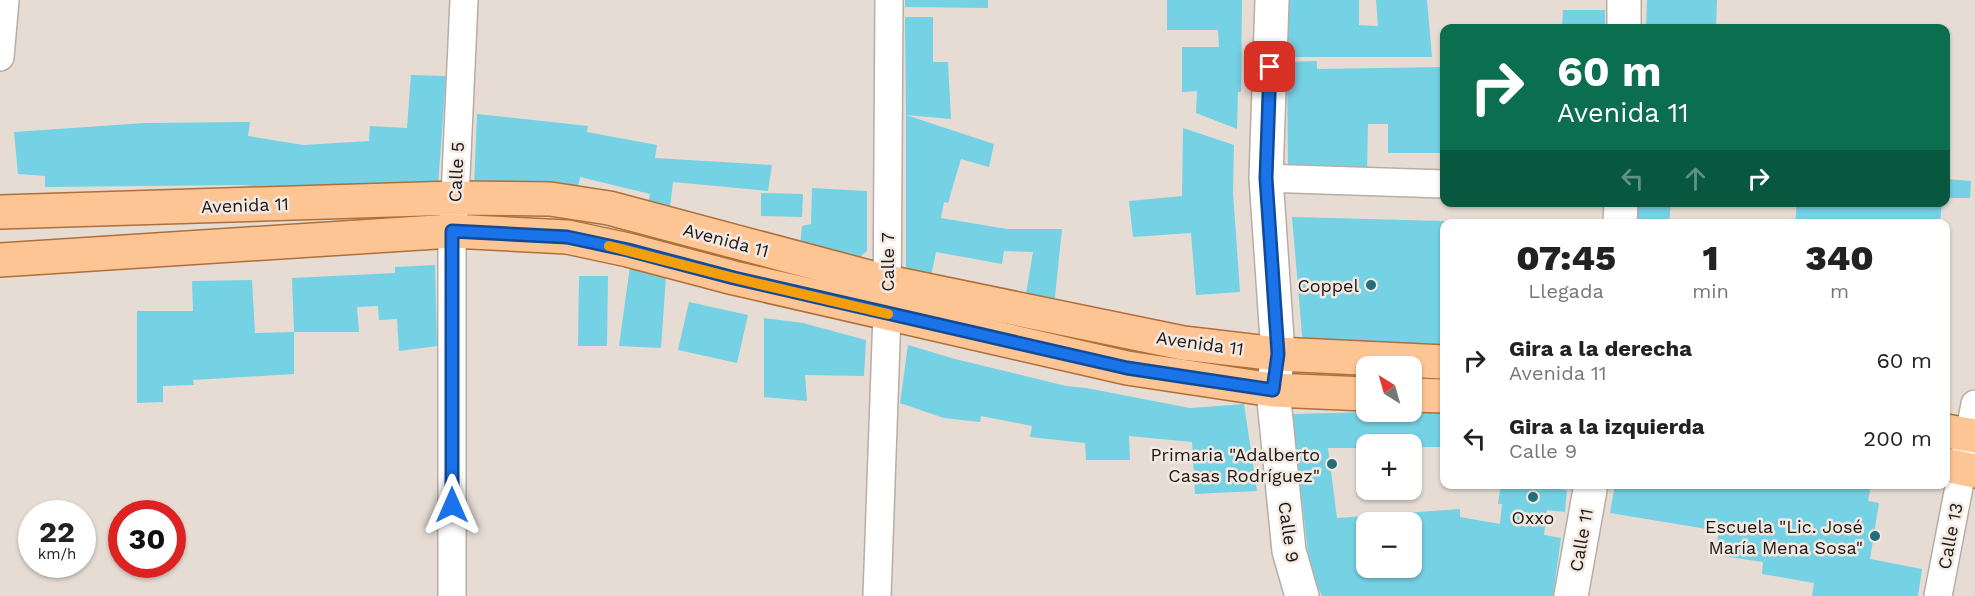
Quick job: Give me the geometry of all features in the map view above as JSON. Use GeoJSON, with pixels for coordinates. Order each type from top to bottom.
{"type":"FeatureCollection","features":[{"type":"Feature","properties":{"kind":"main road","name":"Calle 9"},"geometry":{"type":"LineString","coordinates":[[1272,0],[1266,178],[1278,354],[1273,390],[1289,551],[1302,596]]}},
{"type":"Feature","properties":{"kind":"main road"},"geometry":{"type":"LineString","coordinates":[[1624,0],[1624,24]]}},
{"type":"Feature","properties":{"kind":"main road","name":"Avenida 11"},"geometry":{"type":"LineString","coordinates":[[0,212],[455,198],[550,199],[609,208],[887,298],[1127,368],[1273,390],[1356,393]]}},
{"type":"Feature","properties":{"kind":"main road","name":"Avenida 11"},"geometry":{"type":"LineString","coordinates":[[0,260],[452,231],[567,237],[887,298],[1183,343],[1278,354],[1440,362]]}},
{"type":"Feature","properties":{"kind":"main road"},"geometry":{"type":"LineString","coordinates":[[1422,395],[1440,396]]}},
{"type":"Feature","properties":{"kind":"main road","name":"Calle 11"},"geometry":{"type":"LineString","coordinates":[[1571,596],[1590,489]]}},
{"type":"Feature","properties":{"kind":"street"},"geometry":{"type":"LineString","coordinates":[[0,57],[5,0]]}},
{"type":"Feature","properties":{"kind":"street","name":"Calle 5"},"geometry":{"type":"LineString","coordinates":[[452,596],[452,231],[464,0]]}},
{"type":"Feature","properties":{"kind":"street","name":"Calle 7"},"geometry":{"type":"LineString","coordinates":[[877,596],[887,298],[890,0]]}},
{"type":"Feature","properties":{"kind":"street"},"geometry":{"type":"LineString","coordinates":[[1266,178],[1440,184]]}},
{"type":"Feature","properties":{"kind":"street","name":"Calle 13"},"geometry":{"type":"LineString","coordinates":[[1938,596],[1961,468],[1966,426]]}},
{"type":"Feature","properties":{"kind":"building"},"geometry":{"type":"Polygon","coordinates":[[[905,0],[988,0],[988,8],[905,7],[905,0]]]}},
{"type":"Feature","properties":{"kind":"building"},"geometry":{"type":"Polygon","coordinates":[[[1167,0],[1242,0],[1241,92],[1238,92],[1237,129],[1196,113],[1197,91],[1182,92],[1182,47],[1219,47],[1218,30],[1167,30],[1167,0]]]}},
{"type":"Feature","properties":{"kind":"building"},"geometry":{"type":"Polygon","coordinates":[[[1287,0],[1359,0],[1359,25],[1378,26],[1376,0],[1427,0],[1432,57],[1287,57],[1287,0]]]}},
{"type":"Feature","properties":{"kind":"building"},"geometry":{"type":"Polygon","coordinates":[[[1647,0],[1717,0],[1716,24],[1646,24],[1647,0]]]}},
{"type":"Feature","properties":{"kind":"building"},"geometry":{"type":"Polygon","coordinates":[[[1563,10],[1605,10],[1605,24],[1562,24],[1563,10]]]}},
{"type":"Feature","properties":{"kind":"building"},"geometry":{"type":"Polygon","coordinates":[[[905,17],[933,17],[933,62],[948,62],[951,119],[906,115],[905,17]]]}},
{"type":"Feature","properties":{"kind":"building"},"geometry":{"type":"Polygon","coordinates":[[[1317,61],[1317,69],[1440,67],[1440,153],[1388,153],[1388,124],[1368,124],[1367,169],[1288,169],[1287,62],[1317,61]]]}},
{"type":"Feature","properties":{"kind":"building"},"geometry":{"type":"Polygon","coordinates":[[[411,75],[446,76],[438,186],[295,190],[243,185],[45,187],[45,176],[18,174],[14,132],[145,123],[250,122],[248,136],[303,145],[369,141],[370,126],[407,128],[411,75]]]}},
{"type":"Feature","properties":{"kind":"building"},"geometry":{"type":"Polygon","coordinates":[[[477,114],[588,126],[587,132],[657,145],[655,158],[772,165],[768,191],[673,182],[670,207],[648,203],[650,194],[580,177],[577,193],[474,188],[477,114]]]}},
{"type":"Feature","properties":{"kind":"building"},"geometry":{"type":"Polygon","coordinates":[[[906,115],[994,144],[989,167],[961,159],[948,203],[944,202],[941,218],[1007,229],[1062,229],[1054,306],[1025,300],[1033,252],[1004,251],[1002,264],[936,252],[931,277],[906,271],[906,115]]]}},
{"type":"Feature","properties":{"kind":"building"},"geometry":{"type":"Polygon","coordinates":[[[1183,128],[1234,145],[1233,193],[1240,292],[1196,295],[1191,233],[1133,237],[1129,201],[1182,196],[1183,128]]]}},
{"type":"Feature","properties":{"kind":"building"},"geometry":{"type":"Polygon","coordinates":[[[1950,179],[1971,181],[1970,198],[1950,198],[1950,179]]]}},
{"type":"Feature","properties":{"kind":"building"},"geometry":{"type":"Polygon","coordinates":[[[812,188],[867,191],[867,251],[854,262],[800,246],[802,226],[811,224],[812,188]]]}},
{"type":"Feature","properties":{"kind":"building"},"geometry":{"type":"Polygon","coordinates":[[[761,193],[803,194],[802,217],[761,216],[761,193]]]}},
{"type":"Feature","properties":{"kind":"building"},"geometry":{"type":"Polygon","coordinates":[[[1637,207],[1671,207],[1669,219],[1636,219],[1637,207]]]}},
{"type":"Feature","properties":{"kind":"building"},"geometry":{"type":"Polygon","coordinates":[[[1797,207],[1942,207],[1940,219],[1795,219],[1797,207]]]}},
{"type":"Feature","properties":{"kind":"building","name":"Coppel"},"geometry":{"type":"Polygon","coordinates":[[[1292,217],[1440,221],[1440,347],[1303,346],[1292,217]]]}},
{"type":"Feature","properties":{"kind":"building"},"geometry":{"type":"Polygon","coordinates":[[[435,265],[437,346],[399,351],[397,319],[379,320],[378,306],[357,307],[359,332],[294,332],[292,278],[395,273],[395,267],[435,265]]]}},
{"type":"Feature","properties":{"kind":"building"},"geometry":{"type":"Polygon","coordinates":[[[630,266],[666,276],[661,348],[619,346],[630,266]]]}},
{"type":"Feature","properties":{"kind":"building"},"geometry":{"type":"Polygon","coordinates":[[[579,276],[608,276],[607,346],[578,346],[579,276]]]}},
{"type":"Feature","properties":{"kind":"building"},"geometry":{"type":"Polygon","coordinates":[[[252,280],[255,333],[294,332],[294,374],[193,380],[194,385],[163,386],[163,402],[137,403],[137,311],[193,311],[192,281],[252,280]]]}},
{"type":"Feature","properties":{"kind":"building"},"geometry":{"type":"Polygon","coordinates":[[[689,302],[748,315],[737,363],[678,350],[689,302]]]}},
{"type":"Feature","properties":{"kind":"building"},"geometry":{"type":"Polygon","coordinates":[[[764,318],[803,323],[866,340],[864,376],[805,375],[807,401],[764,397],[764,318]]]}},
{"type":"Feature","properties":{"kind":"building"},"geometry":{"type":"Polygon","coordinates":[[[908,345],[1066,386],[1190,408],[1244,404],[1257,491],[1195,494],[1192,442],[1129,436],[1130,460],[1086,460],[1085,443],[1030,437],[1032,426],[981,416],[980,422],[944,418],[900,403],[908,345]]]}},
{"type":"Feature","properties":{"kind":"building"},"geometry":{"type":"Polygon","coordinates":[[[1440,410],[1440,447],[1422,447],[1422,434],[1356,434],[1356,448],[1328,448],[1337,518],[1356,517],[1356,578],[1422,578],[1422,512],[1419,512],[1460,509],[1460,517],[1500,524],[1502,504],[1498,504],[1500,489],[1567,490],[1565,512],[1547,510],[1544,535],[1561,538],[1553,596],[1322,596],[1313,576],[1308,552],[1292,414],[1356,412],[1356,422],[1422,422],[1422,411],[1440,410]]]}},
{"type":"Feature","properties":{"kind":"building"},"geometry":{"type":"Polygon","coordinates":[[[1614,489],[1870,489],[1868,501],[1879,503],[1870,559],[1922,569],[1918,596],[1812,596],[1814,583],[1762,574],[1763,562],[1715,555],[1719,531],[1610,513],[1614,489]]]}},
{"type":"Feature","properties":{"kind":"slow traffic"},"geometry":{"type":"LineString","coordinates":[[609,246],[888,314]]}},
{"type":"Feature","properties":{"kind":"place","name":"Coppel"},"geometry":{"type":"Point","coordinates":[1371,285]}},
{"type":"Feature","properties":{"kind":"place","name":"Primaria \"Adalberto Casas Rodríguez\""},"geometry":{"type":"Point","coordinates":[1332,464]}},
{"type":"Feature","properties":{"kind":"place","name":"Oxxo"},"geometry":{"type":"Point","coordinates":[1533,497]}},
{"type":"Feature","properties":{"kind":"place","name":"Escuela \"Lic. José María Mena Sosa\""},"geometry":{"type":"Point","coordinates":[1875,536]}},
{"type":"Feature","properties":{"kind":"route"},"geometry":{"type":"LineString","coordinates":[[452,505],[452,231],[567,237],[887,314],[1127,368],[1273,390],[1278,354],[1266,178],[1270,67]]}}]}
